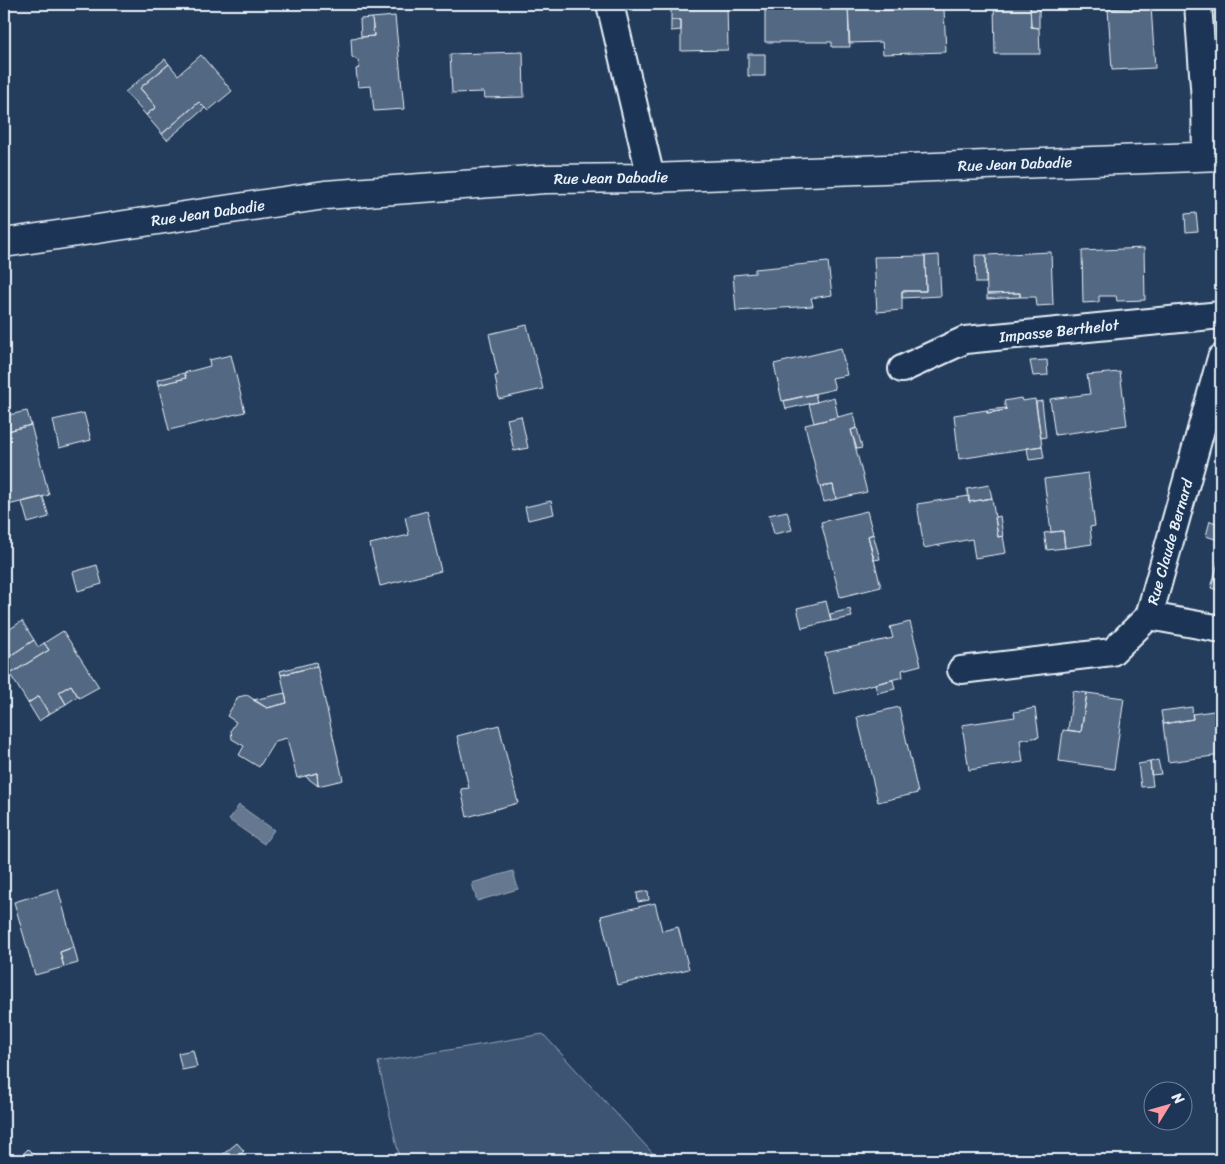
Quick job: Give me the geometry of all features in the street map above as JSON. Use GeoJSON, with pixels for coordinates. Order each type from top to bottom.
{"type":"FeatureCollection","features":[{"type":"Feature","properties":{"kind":"street"},"geometry":{"type":"LineString","coordinates":[[610,4],[651,178]]}},
{"type":"Feature","properties":{"kind":"street"},"geometry":{"type":"LineString","coordinates":[[1198,4],[1213,99],[1214,156]]}},
{"type":"Feature","properties":{"kind":"street","name":"Rue Jean Dabadie"},"geometry":{"type":"LineString","coordinates":[[4,243],[326,195],[545,179],[651,178],[1214,156]]}},
{"type":"Feature","properties":{"kind":"street","name":"Impasse Berthelot"},"geometry":{"type":"LineString","coordinates":[[902,369],[965,340],[1221,315]]}},
{"type":"Feature","properties":{"kind":"street","name":"Rue Claude Bernard"},"geometry":{"type":"LineString","coordinates":[[960,670],[1112,652],[1149,616],[1221,358]]}},
{"type":"Feature","properties":{"kind":"street"},"geometry":{"type":"LineString","coordinates":[[1149,616],[1221,629]]}},
{"type":"Feature","properties":{"kind":"shaded area"},"geometry":{"type":"Polygon","coordinates":[[[239,805],[274,830],[264,844],[229,820],[239,805]]]}},
{"type":"Feature","properties":{"kind":"shaded area"},"geometry":{"type":"Polygon","coordinates":[[[513,871],[518,889],[477,901],[472,883],[513,871]]]}},
{"type":"Feature","properties":{"kind":"shaded area"},"geometry":{"type":"Polygon","coordinates":[[[543,1034],[659,1160],[400,1160],[378,1062],[543,1034]]]}},
{"type":"Feature","properties":{"kind":"building"},"geometry":{"type":"Polygon","coordinates":[[[671,4],[727,4],[728,50],[681,51],[681,20],[671,20],[671,4]]]}},
{"type":"Feature","properties":{"kind":"building"},"geometry":{"type":"Polygon","coordinates":[[[765,4],[848,4],[850,47],[832,47],[832,42],[765,42],[765,4]]]}},
{"type":"Feature","properties":{"kind":"building"},"geometry":{"type":"Polygon","coordinates":[[[848,4],[882,4],[882,10],[944,9],[946,52],[883,54],[882,42],[849,43],[848,4]]]}},
{"type":"Feature","properties":{"kind":"building"},"geometry":{"type":"Polygon","coordinates":[[[906,4],[907,10],[882,10],[882,6],[906,4]]]}},
{"type":"Feature","properties":{"kind":"building"},"geometry":{"type":"Polygon","coordinates":[[[994,4],[1030,4],[1031,27],[1039,28],[1040,54],[995,54],[994,4]]]}},
{"type":"Feature","properties":{"kind":"building"},"geometry":{"type":"Polygon","coordinates":[[[1030,4],[1039,4],[1039,28],[1031,27],[1030,4]]]}},
{"type":"Feature","properties":{"kind":"building"},"geometry":{"type":"Polygon","coordinates":[[[1151,6],[1155,68],[1112,70],[1108,9],[1151,6]]]}},
{"type":"Feature","properties":{"kind":"building"},"geometry":{"type":"Polygon","coordinates":[[[395,16],[404,109],[374,111],[371,86],[358,87],[356,69],[359,68],[358,60],[352,57],[351,38],[374,36],[372,18],[395,16]]]}},
{"type":"Feature","properties":{"kind":"building"},"geometry":{"type":"Polygon","coordinates":[[[372,18],[374,36],[361,37],[360,19],[372,18]]]}},
{"type":"Feature","properties":{"kind":"building"},"geometry":{"type":"Polygon","coordinates":[[[671,20],[681,20],[681,30],[671,31],[671,20]]]}},
{"type":"Feature","properties":{"kind":"building"},"geometry":{"type":"Polygon","coordinates":[[[523,52],[524,97],[485,98],[484,92],[452,93],[450,54],[523,52]]]}},
{"type":"Feature","properties":{"kind":"building"},"geometry":{"type":"Polygon","coordinates":[[[748,54],[765,54],[765,76],[748,76],[748,54]]]}},
{"type":"Feature","properties":{"kind":"building"},"geometry":{"type":"Polygon","coordinates":[[[201,55],[232,91],[208,111],[199,102],[162,134],[146,115],[156,107],[140,88],[169,64],[178,75],[201,55]]]}},
{"type":"Feature","properties":{"kind":"building"},"geometry":{"type":"Polygon","coordinates":[[[165,59],[169,64],[140,88],[156,107],[146,115],[125,92],[165,59]]]}},
{"type":"Feature","properties":{"kind":"building"},"geometry":{"type":"Polygon","coordinates":[[[199,102],[205,108],[167,140],[162,134],[199,102]]]}},
{"type":"Feature","properties":{"kind":"building"},"geometry":{"type":"Polygon","coordinates":[[[1196,213],[1198,231],[1186,232],[1185,214],[1196,213]]]}},
{"type":"Feature","properties":{"kind":"building"},"geometry":{"type":"Polygon","coordinates":[[[1144,248],[1145,300],[1117,301],[1116,296],[1099,296],[1099,302],[1083,303],[1082,251],[1144,248]]]}},
{"type":"Feature","properties":{"kind":"building"},"geometry":{"type":"Polygon","coordinates":[[[1051,252],[1053,305],[1037,306],[1036,297],[1020,297],[1020,293],[987,294],[986,255],[1051,252]]]}},
{"type":"Feature","properties":{"kind":"building"},"geometry":{"type":"Polygon","coordinates":[[[939,255],[941,296],[902,298],[902,291],[926,291],[925,256],[939,255]]]}},
{"type":"Feature","properties":{"kind":"building"},"geometry":{"type":"Polygon","coordinates":[[[975,255],[986,255],[986,283],[976,283],[975,255]]]}},
{"type":"Feature","properties":{"kind":"building"},"geometry":{"type":"Polygon","coordinates":[[[925,256],[926,291],[902,291],[902,310],[877,312],[874,257],[925,256]]]}},
{"type":"Feature","properties":{"kind":"building"},"geometry":{"type":"Polygon","coordinates":[[[828,262],[832,295],[811,298],[813,306],[736,311],[733,275],[755,273],[755,269],[828,262]]]}},
{"type":"Feature","properties":{"kind":"building"},"geometry":{"type":"Polygon","coordinates":[[[1020,293],[1020,297],[987,299],[987,294],[1020,293]]]}},
{"type":"Feature","properties":{"kind":"building"},"geometry":{"type":"Polygon","coordinates":[[[527,325],[543,389],[499,399],[495,376],[498,375],[489,334],[527,325]]]}},
{"type":"Feature","properties":{"kind":"building"},"geometry":{"type":"Polygon","coordinates":[[[841,348],[847,375],[832,378],[835,389],[782,401],[774,364],[841,348]]]}},
{"type":"Feature","properties":{"kind":"building"},"geometry":{"type":"Polygon","coordinates":[[[231,355],[245,412],[169,430],[158,385],[186,378],[184,373],[210,366],[209,360],[231,355]]]}},
{"type":"Feature","properties":{"kind":"building"},"geometry":{"type":"Polygon","coordinates":[[[1047,360],[1048,375],[1033,376],[1030,361],[1047,360]]]}},
{"type":"Feature","properties":{"kind":"building"},"geometry":{"type":"Polygon","coordinates":[[[1120,372],[1127,425],[1055,435],[1050,399],[1090,394],[1087,375],[1120,372]]]}},
{"type":"Feature","properties":{"kind":"building"},"geometry":{"type":"Polygon","coordinates":[[[184,373],[186,378],[158,385],[157,380],[184,373]]]}},
{"type":"Feature","properties":{"kind":"building"},"geometry":{"type":"Polygon","coordinates":[[[815,394],[817,402],[786,409],[784,401],[815,394]]]}},
{"type":"Feature","properties":{"kind":"building"},"geometry":{"type":"Polygon","coordinates":[[[834,397],[838,417],[814,423],[809,404],[834,397]]]}},
{"type":"Feature","properties":{"kind":"building"},"geometry":{"type":"Polygon","coordinates":[[[1021,398],[1022,401],[1035,399],[1042,446],[959,459],[954,415],[987,410],[987,413],[1006,410],[1004,401],[1021,398]]]}},
{"type":"Feature","properties":{"kind":"building"},"geometry":{"type":"Polygon","coordinates":[[[1042,401],[1046,437],[1041,438],[1036,402],[1042,401]]]}},
{"type":"Feature","properties":{"kind":"building"},"geometry":{"type":"Polygon","coordinates":[[[1006,408],[1006,410],[987,413],[987,410],[1006,408]]]}},
{"type":"Feature","properties":{"kind":"building"},"geometry":{"type":"Polygon","coordinates":[[[27,411],[31,425],[4,432],[4,416],[27,411]]]}},
{"type":"Feature","properties":{"kind":"building"},"geometry":{"type":"Polygon","coordinates":[[[84,413],[91,440],[59,448],[53,420],[84,413]]]}},
{"type":"Feature","properties":{"kind":"building"},"geometry":{"type":"Polygon","coordinates":[[[854,413],[857,428],[851,430],[867,492],[836,499],[833,485],[820,487],[805,425],[854,413]]]}},
{"type":"Feature","properties":{"kind":"building"},"geometry":{"type":"Polygon","coordinates":[[[521,416],[528,448],[514,451],[507,419],[521,416]]]}},
{"type":"Feature","properties":{"kind":"building"},"geometry":{"type":"Polygon","coordinates":[[[31,425],[49,495],[4,506],[4,432],[31,425]]]}},
{"type":"Feature","properties":{"kind":"building"},"geometry":{"type":"Polygon","coordinates":[[[857,428],[862,448],[857,449],[851,430],[857,428]]]}},
{"type":"Feature","properties":{"kind":"building"},"geometry":{"type":"Polygon","coordinates":[[[1042,446],[1044,458],[1029,460],[1027,448],[1042,446]]]}},
{"type":"Feature","properties":{"kind":"building"},"geometry":{"type":"Polygon","coordinates":[[[1088,473],[1095,526],[1090,527],[1092,544],[1065,548],[1063,531],[1051,532],[1044,479],[1088,473]]]}},
{"type":"Feature","properties":{"kind":"building"},"geometry":{"type":"Polygon","coordinates":[[[833,485],[836,499],[824,502],[820,487],[833,485]]]}},
{"type":"Feature","properties":{"kind":"building"},"geometry":{"type":"Polygon","coordinates":[[[989,485],[992,498],[969,502],[967,489],[989,485]]]}},
{"type":"Feature","properties":{"kind":"building"},"geometry":{"type":"Polygon","coordinates":[[[969,496],[969,502],[992,498],[998,537],[1003,536],[1006,553],[975,558],[972,539],[924,548],[917,504],[969,496]]]}},
{"type":"Feature","properties":{"kind":"building"},"geometry":{"type":"Polygon","coordinates":[[[43,497],[49,517],[28,523],[22,502],[43,497]]]}},
{"type":"Feature","properties":{"kind":"building"},"geometry":{"type":"Polygon","coordinates":[[[551,501],[554,514],[528,520],[525,507],[551,501]]]}},
{"type":"Feature","properties":{"kind":"building"},"geometry":{"type":"Polygon","coordinates":[[[427,511],[441,571],[380,586],[370,544],[409,535],[405,517],[427,511]]]}},
{"type":"Feature","properties":{"kind":"building"},"geometry":{"type":"Polygon","coordinates":[[[787,511],[792,530],[774,534],[769,515],[787,511]]]}},
{"type":"Feature","properties":{"kind":"building"},"geometry":{"type":"Polygon","coordinates":[[[867,511],[873,534],[868,536],[881,587],[840,597],[821,522],[867,511]]]}},
{"type":"Feature","properties":{"kind":"building"},"geometry":{"type":"Polygon","coordinates":[[[1000,516],[1003,536],[998,537],[995,517],[1000,516]]]}},
{"type":"Feature","properties":{"kind":"building"},"geometry":{"type":"Polygon","coordinates":[[[1210,521],[1221,524],[1221,541],[1206,536],[1210,521]]]}},
{"type":"Feature","properties":{"kind":"building"},"geometry":{"type":"Polygon","coordinates":[[[1063,531],[1065,548],[1047,550],[1044,533],[1063,531]]]}},
{"type":"Feature","properties":{"kind":"building"},"geometry":{"type":"Polygon","coordinates":[[[873,534],[880,559],[874,560],[868,536],[873,534]]]}},
{"type":"Feature","properties":{"kind":"building"},"geometry":{"type":"Polygon","coordinates":[[[1219,559],[1221,560],[1221,578],[1218,590],[1211,588],[1219,559]]]}},
{"type":"Feature","properties":{"kind":"building"},"geometry":{"type":"Polygon","coordinates":[[[97,565],[102,584],[78,591],[73,572],[97,565]]]}},
{"type":"Feature","properties":{"kind":"building"},"geometry":{"type":"Polygon","coordinates":[[[826,601],[831,621],[802,628],[797,608],[826,601]]]}},
{"type":"Feature","properties":{"kind":"building"},"geometry":{"type":"Polygon","coordinates":[[[850,609],[852,617],[831,621],[830,614],[850,609]]]}},
{"type":"Feature","properties":{"kind":"building"},"geometry":{"type":"Polygon","coordinates":[[[22,621],[34,640],[4,660],[4,633],[22,621]]]}},
{"type":"Feature","properties":{"kind":"building"},"geometry":{"type":"Polygon","coordinates":[[[910,622],[921,665],[902,670],[903,677],[834,694],[825,653],[893,638],[890,627],[910,622]]]}},
{"type":"Feature","properties":{"kind":"building"},"geometry":{"type":"Polygon","coordinates":[[[63,631],[99,687],[79,698],[71,685],[59,692],[66,704],[49,714],[39,696],[28,703],[10,674],[49,650],[44,643],[63,631]]]}},
{"type":"Feature","properties":{"kind":"building"},"geometry":{"type":"Polygon","coordinates":[[[34,640],[38,647],[44,643],[49,650],[10,674],[4,660],[34,640]]]}},
{"type":"Feature","properties":{"kind":"building"},"geometry":{"type":"Polygon","coordinates":[[[316,662],[317,666],[281,675],[280,671],[316,662]]]}},
{"type":"Feature","properties":{"kind":"building"},"geometry":{"type":"Polygon","coordinates":[[[317,666],[343,780],[318,786],[317,773],[297,778],[287,738],[275,741],[259,767],[239,755],[244,746],[232,739],[231,730],[236,722],[227,716],[238,697],[247,695],[267,708],[287,703],[281,675],[317,666]]]}},
{"type":"Feature","properties":{"kind":"building"},"geometry":{"type":"Polygon","coordinates":[[[893,680],[895,689],[877,693],[875,684],[893,680]]]}},
{"type":"Feature","properties":{"kind":"building"},"geometry":{"type":"Polygon","coordinates":[[[71,685],[78,696],[66,704],[59,692],[71,685]]]}},
{"type":"Feature","properties":{"kind":"building"},"geometry":{"type":"Polygon","coordinates":[[[1073,691],[1087,693],[1081,732],[1068,730],[1073,691]]]}},
{"type":"Feature","properties":{"kind":"building"},"geometry":{"type":"Polygon","coordinates":[[[285,693],[287,703],[267,708],[253,700],[285,693]]]}},
{"type":"Feature","properties":{"kind":"building"},"geometry":{"type":"Polygon","coordinates":[[[1087,693],[1124,698],[1114,769],[1059,761],[1063,730],[1081,732],[1087,693]]]}},
{"type":"Feature","properties":{"kind":"building"},"geometry":{"type":"Polygon","coordinates":[[[39,696],[49,714],[39,721],[28,703],[39,696]]]}},
{"type":"Feature","properties":{"kind":"building"},"geometry":{"type":"Polygon","coordinates":[[[899,707],[918,793],[878,802],[857,717],[899,707]]]}},
{"type":"Feature","properties":{"kind":"building"},"geometry":{"type":"Polygon","coordinates":[[[1192,707],[1193,719],[1163,724],[1161,711],[1192,707]]]}},
{"type":"Feature","properties":{"kind":"building"},"geometry":{"type":"Polygon","coordinates":[[[1035,708],[1039,737],[1020,740],[1023,762],[969,770],[962,725],[1015,717],[1014,712],[1035,708]]]}},
{"type":"Feature","properties":{"kind":"building"},"geometry":{"type":"Polygon","coordinates":[[[1221,710],[1221,755],[1168,762],[1163,724],[1193,719],[1192,714],[1221,710]]]}},
{"type":"Feature","properties":{"kind":"building"},"geometry":{"type":"Polygon","coordinates":[[[499,725],[518,803],[467,817],[461,789],[469,788],[457,736],[499,725]]]}},
{"type":"Feature","properties":{"kind":"building"},"geometry":{"type":"Polygon","coordinates":[[[1158,760],[1161,774],[1151,775],[1150,762],[1158,760]]]}},
{"type":"Feature","properties":{"kind":"building"},"geometry":{"type":"Polygon","coordinates":[[[1150,762],[1153,786],[1141,787],[1138,764],[1150,762]]]}},
{"type":"Feature","properties":{"kind":"building"},"geometry":{"type":"Polygon","coordinates":[[[317,773],[318,786],[305,776],[317,773]]]}},
{"type":"Feature","properties":{"kind":"building"},"geometry":{"type":"Polygon","coordinates":[[[58,889],[74,947],[60,952],[64,967],[35,975],[14,902],[58,889]]]}},
{"type":"Feature","properties":{"kind":"building"},"geometry":{"type":"Polygon","coordinates":[[[648,891],[649,900],[638,902],[637,893],[648,891]]]}},
{"type":"Feature","properties":{"kind":"building"},"geometry":{"type":"Polygon","coordinates":[[[655,903],[662,931],[678,927],[689,969],[617,985],[601,916],[655,903]]]}},
{"type":"Feature","properties":{"kind":"building"},"geometry":{"type":"Polygon","coordinates":[[[74,947],[78,963],[64,967],[60,952],[74,947]]]}},
{"type":"Feature","properties":{"kind":"building"},"geometry":{"type":"Polygon","coordinates":[[[193,1050],[197,1067],[182,1070],[178,1053],[193,1050]]]}},
{"type":"Feature","properties":{"kind":"building"},"geometry":{"type":"Polygon","coordinates":[[[237,1143],[244,1151],[233,1160],[216,1160],[237,1143]]]}},
{"type":"Feature","properties":{"kind":"building"},"geometry":{"type":"Polygon","coordinates":[[[28,1149],[39,1160],[17,1160],[28,1149]]]}}]}
